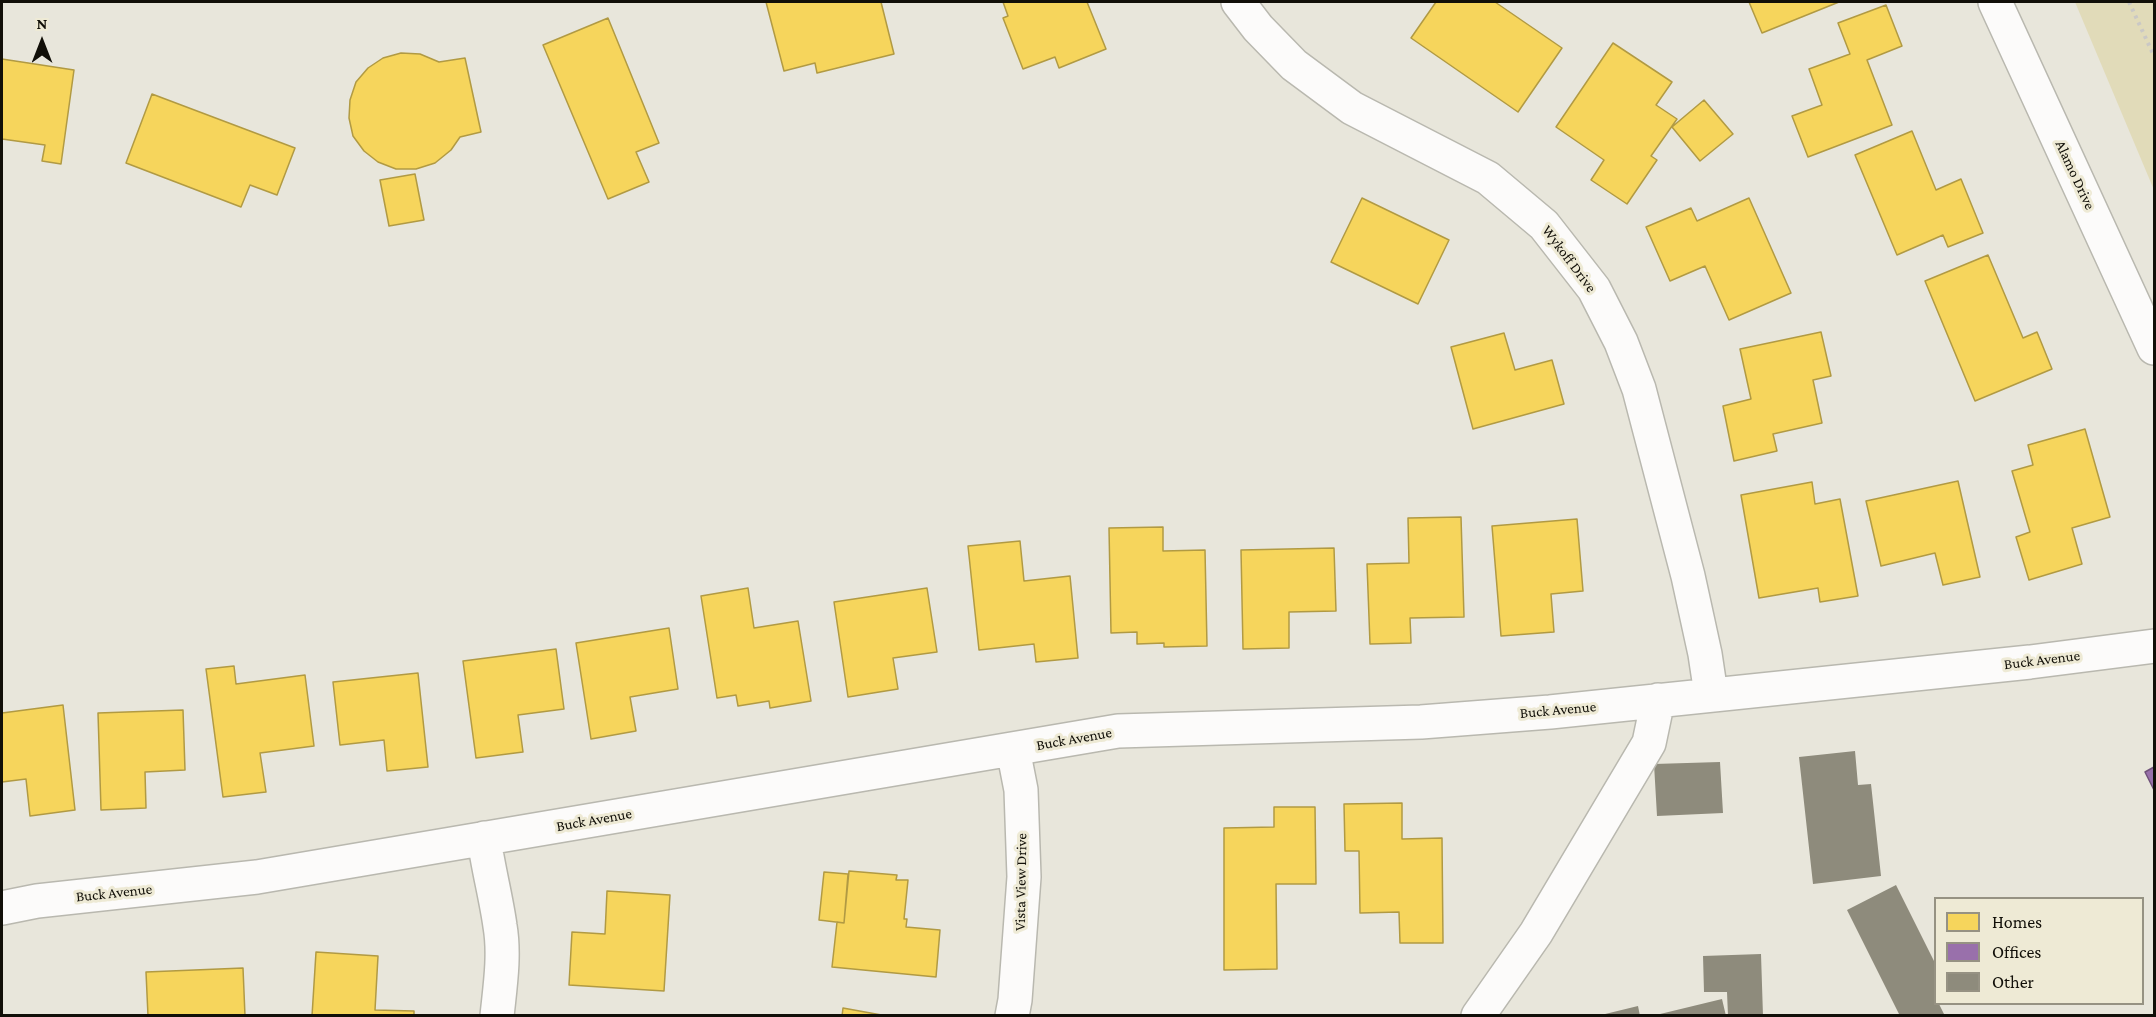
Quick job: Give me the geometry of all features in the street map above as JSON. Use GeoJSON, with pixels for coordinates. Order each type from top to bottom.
{"type":"FeatureCollection","features":[{"type":"Feature","properties":{"kind":"street","name":"Wykoff Drive"},"geometry":{"type":"LineString","coordinates":[[1238,2],[1258,28],[1294,65],[1352,108],[1488,178],[1544,225],[1594,289],[1621,342],[1640,389],[1688,576],[1706,654],[1711,694]]}},
{"type":"Feature","properties":{"kind":"street","name":"Alamo Drive"},"geometry":{"type":"LineString","coordinates":[[1995,2],[2154,348]]}},
{"type":"Feature","properties":{"kind":"street","name":"Buck Avenue"},"geometry":{"type":"LineString","coordinates":[[2,908],[37,901],[257,877],[1118,731],[1421,722],[1550,712],[2030,662],[2154,646]]}},
{"type":"Feature","properties":{"kind":"street"},"geometry":{"type":"LineString","coordinates":[[1478,1016],[1536,933],[1649,743],[1658,700]]}},
{"type":"Feature","properties":{"kind":"street","name":"Vista View Drive"},"geometry":{"type":"LineString","coordinates":[[1012,1016],[1024,877],[1021,790],[1013,749]]}},
{"type":"Feature","properties":{"kind":"street"},"geometry":{"type":"LineString","coordinates":[[484,838],[490,881],[501,928],[501,980],[497,1016]]}},
{"type":"Feature","properties":{"kind":"path"},"geometry":{"type":"LineString","coordinates":[[2128,2],[2154,56]]}},
{"type":"Feature","properties":{"kind":"shaded area"},"geometry":{"type":"Polygon","coordinates":[[[2075,2],[2154,2],[2154,190],[2075,2]]]}},
{"type":"Feature","properties":{"kind":"building: Homes"},"geometry":{"type":"Polygon","coordinates":[[[766,2],[881,2],[894,54],[817,73],[815,63],[784,71],[766,2]]]}},
{"type":"Feature","properties":{"kind":"building: Homes"},"geometry":{"type":"Polygon","coordinates":[[[1003,2],[1087,2],[1106,49],[1059,68],[1055,57],[1023,69],[1003,18],[1008,16],[1003,2]]]}},
{"type":"Feature","properties":{"kind":"building: Homes"},"geometry":{"type":"Polygon","coordinates":[[[1436,2],[1495,2],[1562,48],[1518,112],[1411,38],[1436,2]]]}},
{"type":"Feature","properties":{"kind":"building: Homes"},"geometry":{"type":"Polygon","coordinates":[[[1749,2],[1839,2],[1762,33],[1749,2]]]}},
{"type":"Feature","properties":{"kind":"building: Homes"},"geometry":{"type":"Polygon","coordinates":[[[1886,5],[1902,46],[1867,60],[1892,125],[1808,157],[1792,116],[1822,105],[1809,69],[1850,54],[1838,23],[1886,5]]]}},
{"type":"Feature","properties":{"kind":"building: Homes"},"geometry":{"type":"Polygon","coordinates":[[[608,18],[659,143],[636,152],[649,182],[608,199],[543,45],[608,18]]]}},
{"type":"Feature","properties":{"kind":"building: Homes"},"geometry":{"type":"Polygon","coordinates":[[[1613,43],[1672,82],[1656,105],[1677,119],[1651,156],[1657,160],[1627,204],[1591,180],[1604,160],[1556,127],[1613,43]]]}},
{"type":"Feature","properties":{"kind":"building: Homes"},"geometry":{"type":"Polygon","coordinates":[[[401,53],[420,54],[439,62],[465,58],[481,132],[460,137],[451,150],[435,163],[416,169],[396,169],[378,162],[364,151],[353,136],[349,118],[350,100],[356,82],[368,68],[383,58],[401,53]]]}},
{"type":"Feature","properties":{"kind":"building: Homes"},"geometry":{"type":"Polygon","coordinates":[[[2,59],[74,70],[61,164],[42,161],[45,145],[2,139],[2,59]]]}},
{"type":"Feature","properties":{"kind":"building: Homes"},"geometry":{"type":"Polygon","coordinates":[[[152,94],[295,148],[277,195],[250,185],[241,207],[126,163],[152,94]]]}},
{"type":"Feature","properties":{"kind":"building: Homes"},"geometry":{"type":"Polygon","coordinates":[[[1704,100],[1733,134],[1700,161],[1672,127],[1704,100]]]}},
{"type":"Feature","properties":{"kind":"building: Homes"},"geometry":{"type":"Polygon","coordinates":[[[1912,131],[1936,190],[1961,179],[1983,233],[1948,247],[1943,235],[1897,255],[1855,155],[1912,131]]]}},
{"type":"Feature","properties":{"kind":"building: Homes"},"geometry":{"type":"Polygon","coordinates":[[[415,174],[424,220],[389,226],[380,180],[415,174]]]}},
{"type":"Feature","properties":{"kind":"building: Homes"},"geometry":{"type":"Polygon","coordinates":[[[1362,198],[1449,240],[1418,304],[1331,262],[1362,198]]]}},
{"type":"Feature","properties":{"kind":"building: Homes"},"geometry":{"type":"Polygon","coordinates":[[[1749,198],[1791,293],[1729,320],[1705,266],[1670,281],[1646,227],[1691,208],[1697,221],[1749,198]]]}},
{"type":"Feature","properties":{"kind":"building: Homes"},"geometry":{"type":"Polygon","coordinates":[[[1988,255],[2023,338],[2037,332],[2052,369],[1975,401],[1925,281],[1988,255]]]}},
{"type":"Feature","properties":{"kind":"building: Homes"},"geometry":{"type":"Polygon","coordinates":[[[1821,332],[1831,376],[1813,380],[1822,423],[1773,434],[1777,451],[1734,461],[1723,406],[1751,399],[1740,349],[1821,332]]]}},
{"type":"Feature","properties":{"kind":"building: Homes"},"geometry":{"type":"Polygon","coordinates":[[[1504,333],[1515,370],[1552,360],[1564,404],[1473,429],[1451,347],[1504,333]]]}},
{"type":"Feature","properties":{"kind":"building: Homes"},"geometry":{"type":"Polygon","coordinates":[[[2085,429],[2110,517],[2072,528],[2082,564],[2029,580],[2016,537],[2030,532],[2012,471],[2033,465],[2028,445],[2085,429]]]}},
{"type":"Feature","properties":{"kind":"building: Homes"},"geometry":{"type":"Polygon","coordinates":[[[1958,481],[1980,577],[1943,585],[1935,553],[1881,566],[1866,501],[1958,481]]]}},
{"type":"Feature","properties":{"kind":"building: Homes"},"geometry":{"type":"Polygon","coordinates":[[[1812,482],[1815,504],[1840,499],[1858,596],[1820,602],[1818,588],[1759,598],[1741,495],[1812,482]]]}},
{"type":"Feature","properties":{"kind":"building: Homes"},"geometry":{"type":"Polygon","coordinates":[[[1461,517],[1464,617],[1410,618],[1411,643],[1370,644],[1367,564],[1409,563],[1408,518],[1461,517]]]}},
{"type":"Feature","properties":{"kind":"building: Homes"},"geometry":{"type":"Polygon","coordinates":[[[1577,519],[1583,591],[1551,594],[1554,632],[1501,636],[1492,526],[1577,519]]]}},
{"type":"Feature","properties":{"kind":"building: Homes"},"geometry":{"type":"Polygon","coordinates":[[[1163,527],[1163,551],[1205,550],[1207,646],[1164,647],[1164,643],[1137,644],[1137,632],[1111,633],[1109,528],[1163,527]]]}},
{"type":"Feature","properties":{"kind":"building: Homes"},"geometry":{"type":"Polygon","coordinates":[[[1020,541],[1024,581],[1070,576],[1078,658],[1036,662],[1034,644],[979,650],[968,546],[1020,541]]]}},
{"type":"Feature","properties":{"kind":"building: Homes"},"geometry":{"type":"Polygon","coordinates":[[[1334,548],[1336,611],[1289,612],[1289,648],[1243,649],[1241,550],[1334,548]]]}},
{"type":"Feature","properties":{"kind":"building: Homes"},"geometry":{"type":"Polygon","coordinates":[[[748,588],[754,628],[798,621],[811,701],[770,708],[769,701],[738,706],[736,695],[717,698],[701,596],[748,588]]]}},
{"type":"Feature","properties":{"kind":"building: Homes"},"geometry":{"type":"Polygon","coordinates":[[[927,588],[937,652],[893,658],[898,689],[848,697],[834,602],[927,588]]]}},
{"type":"Feature","properties":{"kind":"building: Homes"},"geometry":{"type":"Polygon","coordinates":[[[669,628],[678,689],[630,697],[636,731],[591,739],[576,643],[669,628]]]}},
{"type":"Feature","properties":{"kind":"building: Homes"},"geometry":{"type":"Polygon","coordinates":[[[556,649],[564,709],[518,715],[523,752],[476,758],[463,661],[556,649]]]}},
{"type":"Feature","properties":{"kind":"building: Homes"},"geometry":{"type":"Polygon","coordinates":[[[234,666],[236,684],[305,675],[314,746],[260,753],[266,792],[223,797],[206,669],[234,666]]]}},
{"type":"Feature","properties":{"kind":"building: Homes"},"geometry":{"type":"Polygon","coordinates":[[[418,673],[428,767],[387,771],[384,740],[340,745],[333,682],[418,673]]]}},
{"type":"Feature","properties":{"kind":"building: Homes"},"geometry":{"type":"Polygon","coordinates":[[[63,705],[75,810],[30,816],[26,779],[2,782],[2,713],[63,705]]]}},
{"type":"Feature","properties":{"kind":"building: Homes"},"geometry":{"type":"Polygon","coordinates":[[[183,710],[185,770],[145,772],[146,808],[101,810],[98,713],[183,710]]]}},
{"type":"Feature","properties":{"kind":"building: Homes"},"geometry":{"type":"Polygon","coordinates":[[[1402,803],[1402,839],[1442,838],[1443,943],[1400,943],[1399,912],[1360,913],[1359,851],[1345,851],[1344,804],[1402,803]]]}},
{"type":"Feature","properties":{"kind":"building: Homes"},"geometry":{"type":"Polygon","coordinates":[[[1274,807],[1315,807],[1316,884],[1276,884],[1277,969],[1224,970],[1224,828],[1274,827],[1274,807]]]}},
{"type":"Feature","properties":{"kind":"building: Homes"},"geometry":{"type":"Polygon","coordinates":[[[849,871],[897,875],[896,880],[908,880],[904,919],[907,919],[906,927],[940,930],[936,977],[832,967],[837,922],[844,923],[849,871]]]}},
{"type":"Feature","properties":{"kind":"building: Homes"},"geometry":{"type":"Polygon","coordinates":[[[824,872],[848,874],[844,923],[819,920],[824,872]]]}},
{"type":"Feature","properties":{"kind":"building: Homes"},"geometry":{"type":"Polygon","coordinates":[[[607,891],[670,895],[664,991],[569,985],[572,932],[605,934],[607,891]]]}},
{"type":"Feature","properties":{"kind":"building: Homes"},"geometry":{"type":"Polygon","coordinates":[[[316,952],[378,956],[375,1010],[414,1011],[414,1016],[312,1016],[316,952]]]}},
{"type":"Feature","properties":{"kind":"building: Homes"},"geometry":{"type":"Polygon","coordinates":[[[243,968],[245,1016],[148,1016],[146,972],[243,968]]]}},
{"type":"Feature","properties":{"kind":"building: Homes"},"geometry":{"type":"Polygon","coordinates":[[[843,1008],[887,1016],[842,1016],[843,1008]]]}},
{"type":"Feature","properties":{"kind":"building: Offices"},"geometry":{"type":"Polygon","coordinates":[[[2154,767],[2154,790],[2145,772],[2154,767]]]}},
{"type":"Feature","properties":{"kind":"building: Other"},"geometry":{"type":"Polygon","coordinates":[[[1855,751],[1858,785],[1871,784],[1881,876],[1813,884],[1799,757],[1855,751]]]}},
{"type":"Feature","properties":{"kind":"building: Other"},"geometry":{"type":"Polygon","coordinates":[[[1720,762],[1723,813],[1657,816],[1654,764],[1720,762]]]}},
{"type":"Feature","properties":{"kind":"building: Other"},"geometry":{"type":"Polygon","coordinates":[[[1896,885],[1934,961],[1934,1005],[1940,1005],[1945,1016],[1900,1016],[1847,910],[1896,885]]]}},
{"type":"Feature","properties":{"kind":"building: Other"},"geometry":{"type":"Polygon","coordinates":[[[1761,954],[1763,1016],[1728,1016],[1727,992],[1704,992],[1703,956],[1761,954]]]}},
{"type":"Feature","properties":{"kind":"building: Other"},"geometry":{"type":"Polygon","coordinates":[[[1722,999],[1726,1016],[1656,1016],[1656,1015],[1722,999]]]}},
{"type":"Feature","properties":{"kind":"building: Other"},"geometry":{"type":"Polygon","coordinates":[[[1638,1006],[1640,1016],[1601,1016],[1601,1015],[1638,1006]]]}}]}
